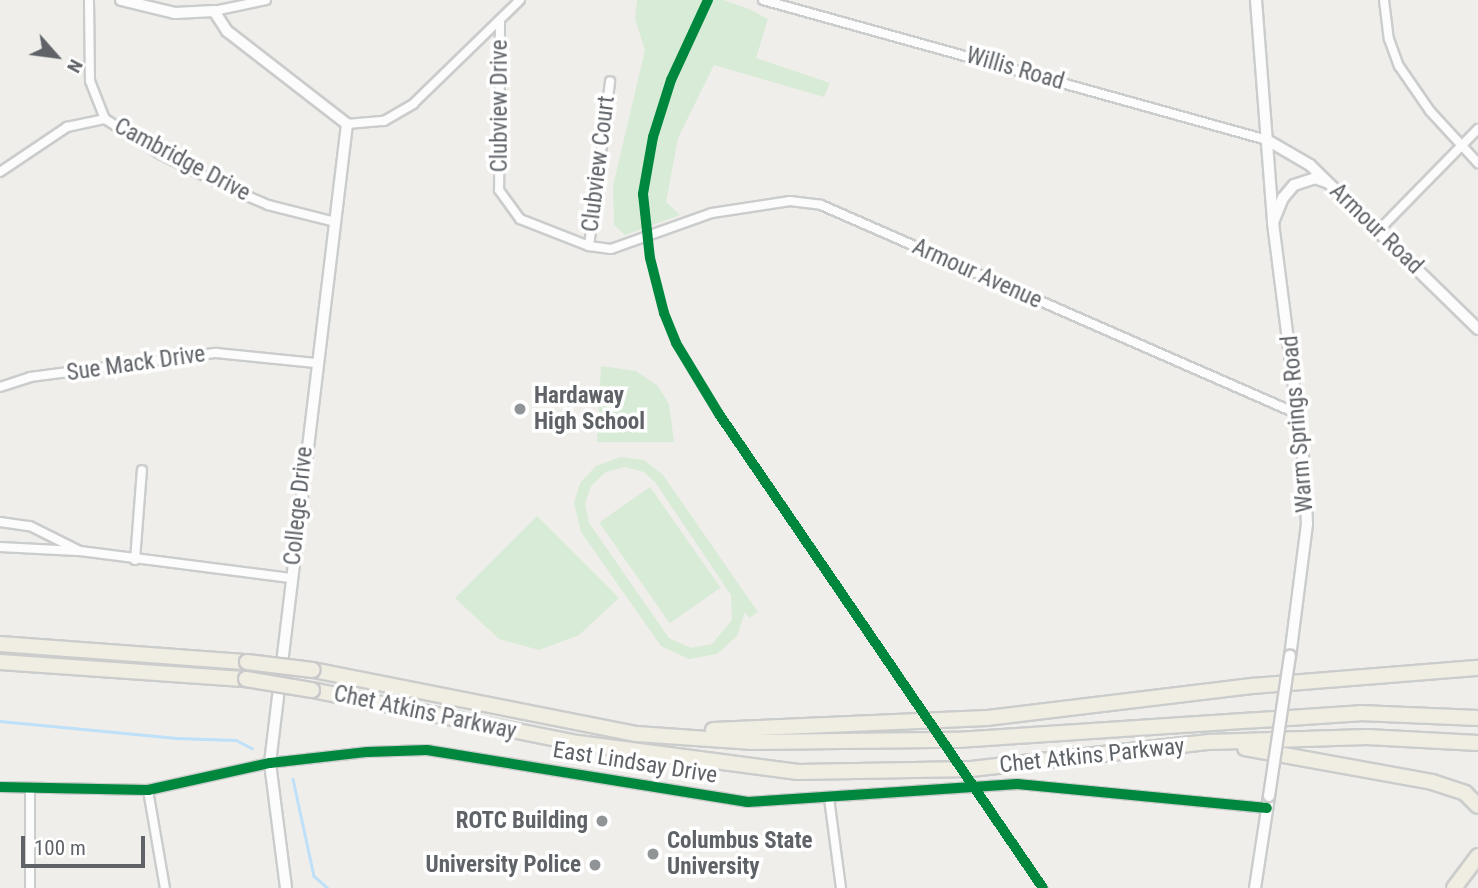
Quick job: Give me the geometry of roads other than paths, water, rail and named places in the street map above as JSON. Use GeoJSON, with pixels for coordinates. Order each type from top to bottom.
{"type":"FeatureCollection","features":[{"type":"Feature","properties":{"kind":"highway","name":"Chet Atkins Parkway"},"geometry":{"type":"LineString","coordinates":[[0,643],[247,662],[313,670],[637,734],[835,743],[957,740],[1360,713],[1478,718]]}},
{"type":"Feature","properties":{"kind":"highway","name":"Chet Atkins Parkway"},"geometry":{"type":"LineString","coordinates":[[0,662],[246,679],[578,743],[798,772],[960,769],[1209,742],[1367,737],[1478,743]]}},
{"type":"Feature","properties":{"kind":"highway"},"geometry":{"type":"LineString","coordinates":[[566,720],[731,731],[830,728],[987,718],[1253,686],[1478,668]]}},
{"type":"Feature","properties":{"kind":"highway"},"geometry":{"type":"LineString","coordinates":[[1209,742],[1337,761],[1432,782],[1465,793],[1478,806]]}},
{"type":"Feature","properties":{"kind":"highway"},"geometry":{"type":"LineString","coordinates":[[1454,888],[1474,861],[1478,845]]}},
{"type":"Feature","properties":{"kind":"street","name":"Cambridge Drive"},"geometry":{"type":"LineString","coordinates":[[89,0],[90,80],[105,119],[233,190],[268,205],[335,222]]}},
{"type":"Feature","properties":{"kind":"street"},"geometry":{"type":"LineString","coordinates":[[121,0],[175,13],[214,11],[266,0]]}},
{"type":"Feature","properties":{"kind":"street"},"geometry":{"type":"LineString","coordinates":[[214,11],[227,31],[347,124],[384,121],[413,104],[520,0]]}},
{"type":"Feature","properties":{"kind":"street","name":"Willis Road"},"geometry":{"type":"LineString","coordinates":[[763,0],[1267,141]]}},
{"type":"Feature","properties":{"kind":"street","name":"Warm Springs Road"},"geometry":{"type":"LineString","coordinates":[[1255,888],[1307,524],[1298,414],[1273,223],[1256,0]]}},
{"type":"Feature","properties":{"kind":"street"},"geometry":{"type":"LineString","coordinates":[[1384,0],[1389,39],[1399,66],[1460,148],[1478,163]]}},
{"type":"Feature","properties":{"kind":"street","name":"Clubview Drive"},"geometry":{"type":"LineString","coordinates":[[500,20],[499,190],[507,207],[520,219],[589,246],[611,249],[647,239]]}},
{"type":"Feature","properties":{"kind":"street","name":"Clubview Court"},"geometry":{"type":"LineString","coordinates":[[589,246],[610,81]]}},
{"type":"Feature","properties":{"kind":"street"},"geometry":{"type":"LineString","coordinates":[[0,172],[67,127],[105,119]]}},
{"type":"Feature","properties":{"kind":"street","name":"College Drive"},"geometry":{"type":"LineString","coordinates":[[286,888],[270,763],[316,363],[347,124]]}},
{"type":"Feature","properties":{"kind":"street"},"geometry":{"type":"LineString","coordinates":[[1377,232],[1478,129]]}},
{"type":"Feature","properties":{"kind":"street","name":"Armour Road"},"geometry":{"type":"LineString","coordinates":[[1267,141],[1310,164],[1478,328]]}},
{"type":"Feature","properties":{"kind":"street"},"geometry":{"type":"LineString","coordinates":[[1273,223],[1283,198],[1294,186],[1315,178],[1327,182]]}},
{"type":"Feature","properties":{"kind":"street","name":"Armour Avenue"},"geometry":{"type":"LineString","coordinates":[[647,239],[712,213],[790,201],[821,205],[1298,414]]}},
{"type":"Feature","properties":{"kind":"street","name":"Sue Mack Drive"},"geometry":{"type":"LineString","coordinates":[[0,387],[30,377],[216,353],[316,363]]}},
{"type":"Feature","properties":{"kind":"street"},"geometry":{"type":"LineString","coordinates":[[135,561],[142,470]]}},
{"type":"Feature","properties":{"kind":"street"},"geometry":{"type":"LineString","coordinates":[[0,522],[30,526],[80,551]]}},
{"type":"Feature","properties":{"kind":"street"},"geometry":{"type":"LineString","coordinates":[[0,547],[80,551],[135,561],[292,578]]}},
{"type":"Feature","properties":{"kind":"street","name":"East Lindsay Drive"},"geometry":{"type":"LineString","coordinates":[[0,787],[148,790],[270,763],[367,752],[427,750],[748,802],[829,798],[917,788],[1017,784],[1267,808]]}},
{"type":"Feature","properties":{"kind":"street"},"geometry":{"type":"LineString","coordinates":[[30,789],[30,888]]}},
{"type":"Feature","properties":{"kind":"street"},"geometry":{"type":"LineString","coordinates":[[148,790],[165,888]]}},
{"type":"Feature","properties":{"kind":"street"},"geometry":{"type":"LineString","coordinates":[[829,798],[841,888]]}},
{"type":"Feature","properties":{"kind":"waterway"},"geometry":{"type":"LineString","coordinates":[[0,721],[176,738],[236,740],[252,748]]}},
{"type":"Feature","properties":{"kind":"waterway"},"geometry":{"type":"LineString","coordinates":[[293,779],[314,876],[328,888]]}},
{"type":"Feature","properties":{"kind":"place","name":"Hardaway High School"},"geometry":{"type":"Point","coordinates":[520,409]}},
{"type":"Feature","properties":{"kind":"place","name":"ROTC Building"},"geometry":{"type":"Point","coordinates":[602,821]}},
{"type":"Feature","properties":{"kind":"place","name":"Columbus State University"},"geometry":{"type":"Point","coordinates":[653,854]}},
{"type":"Feature","properties":{"kind":"place","name":"University Police"},"geometry":{"type":"Point","coordinates":[595,865]}}]}
